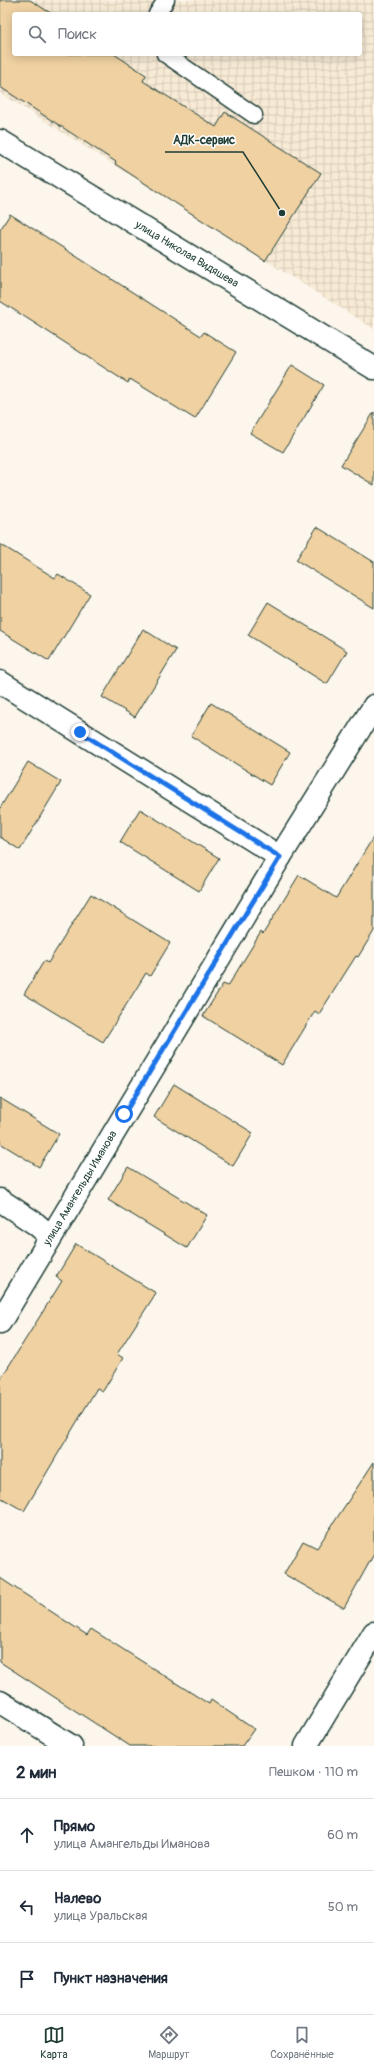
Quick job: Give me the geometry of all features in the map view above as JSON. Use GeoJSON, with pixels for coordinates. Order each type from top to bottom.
{"type":"FeatureCollection","features":[{"type":"Feature","properties":{"kind":"street","name":"улица Николая Видяшева"},"geometry":{"type":"LineString","coordinates":[[0,141],[374,368]]}},
{"type":"Feature","properties":{"kind":"street"},"geometry":{"type":"LineString","coordinates":[[0,682],[280,857]]}},
{"type":"Feature","properties":{"kind":"street","name":"улица Амангельды Иманова"},"geometry":{"type":"LineString","coordinates":[[0,1322],[50,1236],[280,857],[374,706]]}},
{"type":"Feature","properties":{"kind":"street"},"geometry":{"type":"LineString","coordinates":[[0,1200],[36,1224],[50,1236]]}},
{"type":"Feature","properties":{"kind":"street"},"geometry":{"type":"LineString","coordinates":[[306,1746],[374,1633]]}},
{"type":"Feature","properties":{"kind":"street"},"geometry":{"type":"LineString","coordinates":[[0,1702],[71,1746]]}},
{"type":"Feature","properties":{"kind":"lane"},"geometry":{"type":"LineString","coordinates":[[158,12],[166,0]]}},
{"type":"Feature","properties":{"kind":"lane"},"geometry":{"type":"LineString","coordinates":[[167,56],[254,115]]}},
{"type":"Feature","properties":{"kind":"shaded area"},"geometry":{"type":"Polygon","coordinates":[[[0,0],[374,0],[374,329],[0,93],[0,0]]]}},
{"type":"Feature","properties":{"kind":"building"},"geometry":{"type":"Polygon","coordinates":[[[0,0],[30,0],[49,12],[12,12],[12,56],[117,56],[146,75],[143,81],[216,127],[225,112],[321,173],[265,261],[115,164],[116,162],[0,87],[0,0]]]}},
{"type":"Feature","properties":{"kind":"building"},"geometry":{"type":"Polygon","coordinates":[[[10,214],[201,336],[204,332],[236,352],[195,419],[130,379],[128,383],[0,301],[0,230],[10,214]]]}},
{"type":"Feature","properties":{"kind":"building"},"geometry":{"type":"Polygon","coordinates":[[[292,365],[324,385],[283,452],[250,433],[292,365]]]}},
{"type":"Feature","properties":{"kind":"building"},"geometry":{"type":"Polygon","coordinates":[[[374,412],[374,485],[341,465],[374,412]]]}},
{"type":"Feature","properties":{"kind":"building"},"geometry":{"type":"Polygon","coordinates":[[[317,527],[374,562],[374,608],[296,560],[317,527]]]}},
{"type":"Feature","properties":{"kind":"building"},"geometry":{"type":"Polygon","coordinates":[[[0,544],[55,578],[58,574],[90,594],[49,661],[0,631],[0,544]]]}},
{"type":"Feature","properties":{"kind":"building"},"geometry":{"type":"Polygon","coordinates":[[[268,602],[347,651],[327,684],[248,635],[268,602]]]}},
{"type":"Feature","properties":{"kind":"building"},"geometry":{"type":"Polygon","coordinates":[[[143,629],[176,650],[135,717],[102,697],[143,629]]]}},
{"type":"Feature","properties":{"kind":"building"},"geometry":{"type":"Polygon","coordinates":[[[211,703],[290,752],[270,785],[191,736],[211,703]]]}},
{"type":"Feature","properties":{"kind":"building"},"geometry":{"type":"Polygon","coordinates":[[[28,762],[61,782],[20,850],[0,837],[0,808],[28,762]]]}},
{"type":"Feature","properties":{"kind":"building"},"geometry":{"type":"Polygon","coordinates":[[[140,809],[219,858],[199,891],[120,842],[140,809]]]}},
{"type":"Feature","properties":{"kind":"building"},"geometry":{"type":"Polygon","coordinates":[[[374,836],[374,931],[319,1014],[315,1011],[282,1065],[203,1016],[223,984],[228,986],[261,932],[263,934],[299,875],[336,898],[374,836]]]}},
{"type":"Feature","properties":{"kind":"building"},"geometry":{"type":"Polygon","coordinates":[[[91,894],[170,943],[150,976],[146,973],[103,1042],[24,994],[44,961],[48,963],[91,894]]]}},
{"type":"Feature","properties":{"kind":"building"},"geometry":{"type":"Polygon","coordinates":[[[174,1084],[253,1133],[233,1166],[154,1117],[174,1084]]]}},
{"type":"Feature","properties":{"kind":"building"},"geometry":{"type":"Polygon","coordinates":[[[0,1098],[59,1134],[39,1167],[0,1143],[0,1098]]]}},
{"type":"Feature","properties":{"kind":"building"},"geometry":{"type":"Polygon","coordinates":[[[128,1167],[207,1215],[187,1248],[108,1200],[128,1167]]]}},
{"type":"Feature","properties":{"kind":"building"},"geometry":{"type":"Polygon","coordinates":[[[76,1244],[156,1293],[117,1354],[123,1358],[103,1391],[97,1388],[24,1511],[0,1497],[0,1380],[62,1281],[56,1277],[76,1244]]]}},
{"type":"Feature","properties":{"kind":"building"},"geometry":{"type":"Polygon","coordinates":[[[374,1462],[374,1554],[344,1608],[284,1574],[303,1541],[317,1548],[374,1462]]]}},
{"type":"Feature","properties":{"kind":"building"},"geometry":{"type":"Polygon","coordinates":[[[0,1578],[87,1635],[91,1629],[209,1704],[211,1700],[254,1729],[242,1746],[130,1746],[0,1662],[0,1578]]]}},
{"type":"Feature","properties":{"kind":"place","name":"АДК-сервис"},"geometry":{"type":"Point","coordinates":[282,213]}},
{"type":"Feature","properties":{"kind":"route"},"geometry":{"type":"LineString","coordinates":[[80,732],[280,857],[124,1114]]}}]}
